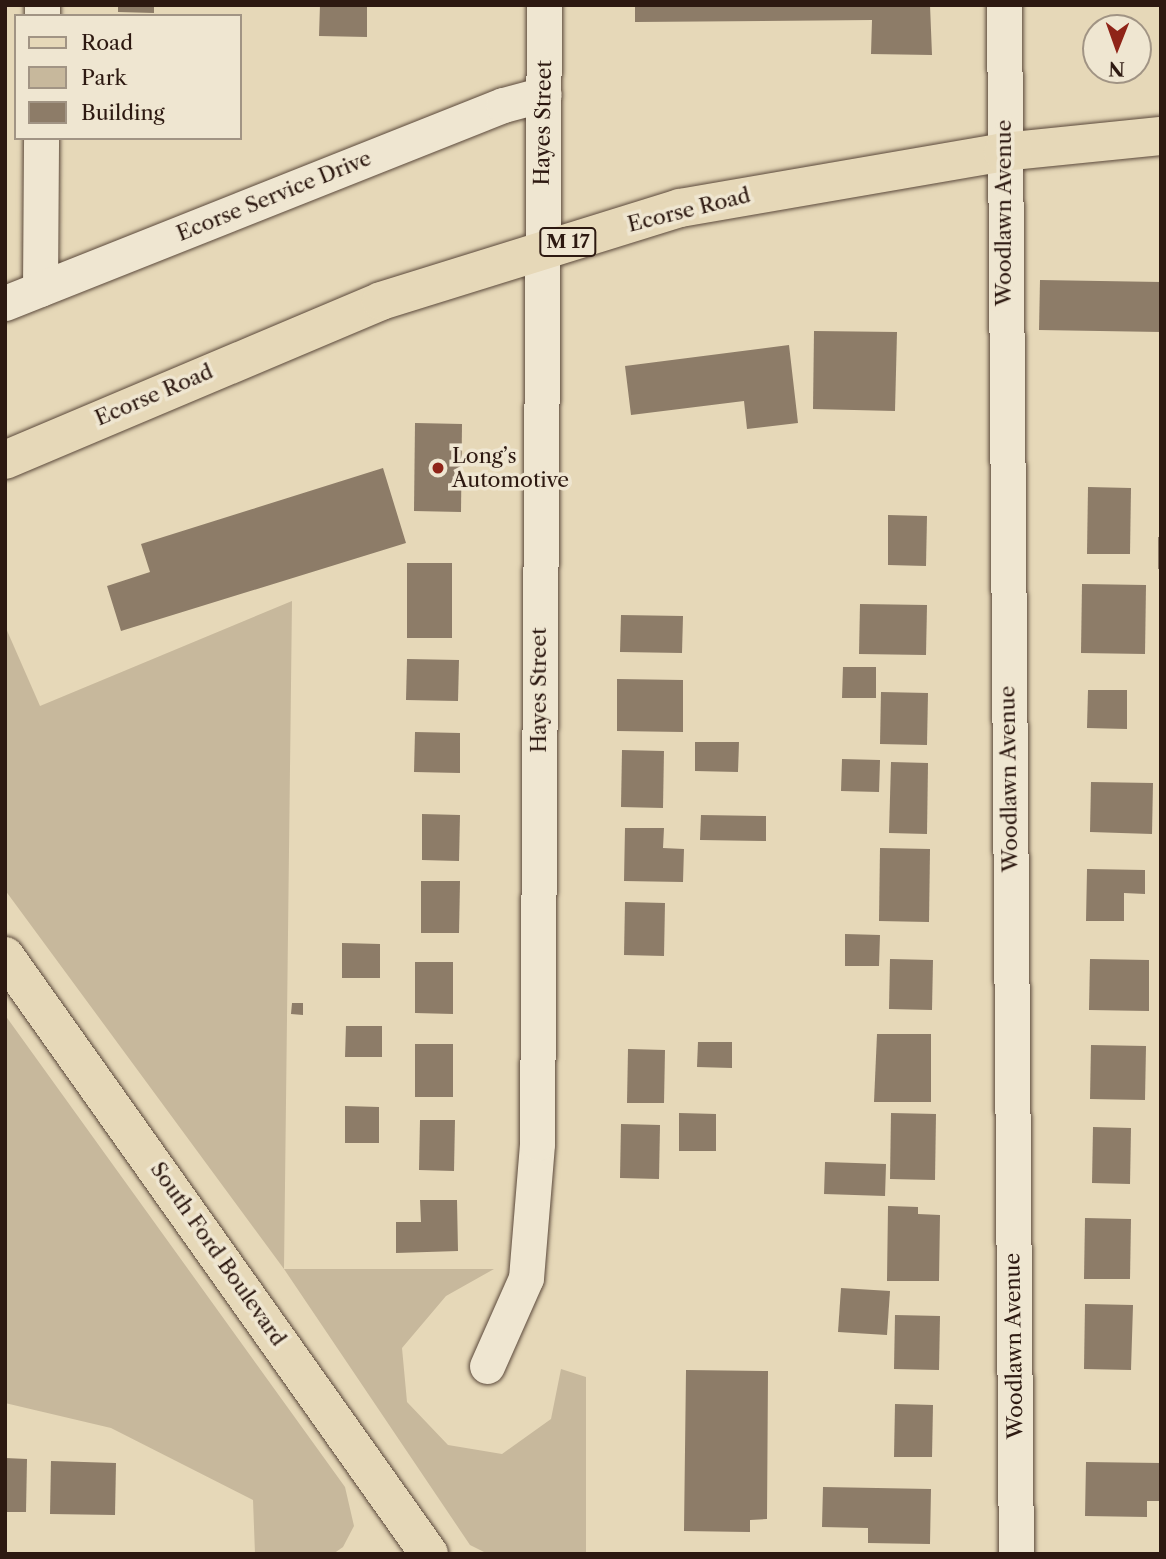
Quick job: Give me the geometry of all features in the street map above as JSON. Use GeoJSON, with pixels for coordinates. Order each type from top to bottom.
{"type":"FeatureCollection","features":[{"type":"Feature","properties":{"kind":"main road","name":"Ecorse Road"},"geometry":{"type":"LineString","coordinates":[[5,460],[382,301],[680,208],[1003,152],[1161,136]]}},
{"type":"Feature","properties":{"kind":"main road","name":"South Ford Boulevard"},"geometry":{"type":"LineString","coordinates":[[5,956],[429,1554]]}},
{"type":"Feature","properties":{"kind":"street","name":"Hayes Street"},"geometry":{"type":"LineString","coordinates":[[487,1366],[526,1278],[537,1143],[544,5]]}},
{"type":"Feature","properties":{"kind":"street","name":"Woodlawn Avenue"},"geometry":{"type":"LineString","coordinates":[[1004,5],[1003,152],[1016,1554]]}},
{"type":"Feature","properties":{"kind":"street","name":"Ecorse Service Drive"},"geometry":{"type":"LineString","coordinates":[[5,303],[503,105],[544,94]]}},
{"type":"Feature","properties":{"kind":"street"},"geometry":{"type":"LineString","coordinates":[[40,289],[41,140]]}},
{"type":"Feature","properties":{"kind":"green space"},"geometry":{"type":"Polygon","coordinates":[[[292,601],[284,1269],[5,890],[5,626],[40,706],[292,601]]]}},
{"type":"Feature","properties":{"kind":"green space"},"geometry":{"type":"Polygon","coordinates":[[[5,1015],[345,1487],[354,1526],[343,1547],[333,1554],[255,1554],[253,1500],[111,1428],[5,1403],[5,1015]]]}},
{"type":"Feature","properties":{"kind":"green space"},"geometry":{"type":"Polygon","coordinates":[[[284,1269],[494,1269],[446,1296],[402,1348],[407,1402],[448,1445],[502,1454],[551,1419],[561,1369],[586,1377],[586,1554],[488,1554],[470,1545],[284,1269]]]}},
{"type":"Feature","properties":{"kind":"building"},"geometry":{"type":"Polygon","coordinates":[[[118,5],[154,5],[154,13],[118,12],[118,5]]]}},
{"type":"Feature","properties":{"kind":"building"},"geometry":{"type":"Polygon","coordinates":[[[320,5],[367,5],[367,37],[319,36],[320,5]]]}},
{"type":"Feature","properties":{"kind":"building"},"geometry":{"type":"Polygon","coordinates":[[[635,5],[930,5],[932,55],[871,54],[872,20],[635,22],[635,5]]]}},
{"type":"Feature","properties":{"kind":"building"},"geometry":{"type":"Polygon","coordinates":[[[1040,280],[1161,282],[1161,332],[1039,330],[1040,280]]]}},
{"type":"Feature","properties":{"kind":"building"},"geometry":{"type":"Polygon","coordinates":[[[814,331],[897,332],[895,411],[813,409],[814,331]]]}},
{"type":"Feature","properties":{"kind":"building"},"geometry":{"type":"Polygon","coordinates":[[[789,345],[798,423],[747,429],[744,401],[631,415],[625,366],[789,345]]]}},
{"type":"Feature","properties":{"kind":"building","name":"Long’s Automotive"},"geometry":{"type":"Polygon","coordinates":[[[415,423],[462,424],[461,512],[414,511],[415,423]]]}},
{"type":"Feature","properties":{"kind":"building"},"geometry":{"type":"Polygon","coordinates":[[[383,468],[406,543],[121,631],[107,586],[150,572],[141,544],[383,468]]]}},
{"type":"Feature","properties":{"kind":"building"},"geometry":{"type":"Polygon","coordinates":[[[1088,487],[1131,488],[1130,554],[1087,554],[1088,487]]]}},
{"type":"Feature","properties":{"kind":"building"},"geometry":{"type":"Polygon","coordinates":[[[888,515],[927,516],[926,566],[888,565],[888,515]]]}},
{"type":"Feature","properties":{"kind":"building"},"geometry":{"type":"Polygon","coordinates":[[[1158,537],[1161,537],[1161,569],[1158,569],[1158,537]]]}},
{"type":"Feature","properties":{"kind":"building"},"geometry":{"type":"Polygon","coordinates":[[[407,563],[452,563],[452,638],[407,638],[407,563]]]}},
{"type":"Feature","properties":{"kind":"building"},"geometry":{"type":"Polygon","coordinates":[[[1082,584],[1146,585],[1145,654],[1081,653],[1082,584]]]}},
{"type":"Feature","properties":{"kind":"building"},"geometry":{"type":"Polygon","coordinates":[[[860,604],[927,605],[926,655],[859,654],[860,604]]]}},
{"type":"Feature","properties":{"kind":"building"},"geometry":{"type":"Polygon","coordinates":[[[621,615],[683,616],[682,653],[620,652],[621,615]]]}},
{"type":"Feature","properties":{"kind":"building"},"geometry":{"type":"Polygon","coordinates":[[[407,659],[459,660],[458,701],[406,700],[407,659]]]}},
{"type":"Feature","properties":{"kind":"building"},"geometry":{"type":"Polygon","coordinates":[[[843,667],[876,667],[876,698],[842,698],[843,667]]]}},
{"type":"Feature","properties":{"kind":"building"},"geometry":{"type":"Polygon","coordinates":[[[617,679],[683,680],[683,732],[617,731],[617,679]]]}},
{"type":"Feature","properties":{"kind":"building"},"geometry":{"type":"Polygon","coordinates":[[[1088,690],[1127,690],[1127,729],[1087,728],[1088,690]]]}},
{"type":"Feature","properties":{"kind":"building"},"geometry":{"type":"Polygon","coordinates":[[[881,692],[928,693],[927,745],[880,744],[881,692]]]}},
{"type":"Feature","properties":{"kind":"building"},"geometry":{"type":"Polygon","coordinates":[[[415,732],[460,733],[460,773],[414,772],[415,732]]]}},
{"type":"Feature","properties":{"kind":"building"},"geometry":{"type":"Polygon","coordinates":[[[695,742],[739,742],[738,772],[695,771],[695,742]]]}},
{"type":"Feature","properties":{"kind":"building"},"geometry":{"type":"Polygon","coordinates":[[[622,750],[664,751],[663,808],[621,807],[622,750]]]}},
{"type":"Feature","properties":{"kind":"building"},"geometry":{"type":"Polygon","coordinates":[[[842,759],[880,760],[879,792],[841,791],[842,759]]]}},
{"type":"Feature","properties":{"kind":"building"},"geometry":{"type":"Polygon","coordinates":[[[891,762],[928,763],[927,834],[889,833],[891,762]]]}},
{"type":"Feature","properties":{"kind":"building"},"geometry":{"type":"Polygon","coordinates":[[[1091,782],[1153,783],[1152,834],[1090,832],[1091,782]]]}},
{"type":"Feature","properties":{"kind":"building"},"geometry":{"type":"Polygon","coordinates":[[[422,814],[460,815],[459,861],[422,860],[422,814]]]}},
{"type":"Feature","properties":{"kind":"building"},"geometry":{"type":"Polygon","coordinates":[[[701,815],[766,816],[766,841],[700,840],[701,815]]]}},
{"type":"Feature","properties":{"kind":"building"},"geometry":{"type":"Polygon","coordinates":[[[625,828],[664,828],[663,848],[684,849],[683,882],[624,881],[625,828]]]}},
{"type":"Feature","properties":{"kind":"building"},"geometry":{"type":"Polygon","coordinates":[[[880,848],[930,849],[929,922],[879,921],[880,848]]]}},
{"type":"Feature","properties":{"kind":"building"},"geometry":{"type":"Polygon","coordinates":[[[1087,869],[1145,870],[1145,894],[1124,893],[1124,921],[1086,921],[1087,869]]]}},
{"type":"Feature","properties":{"kind":"building"},"geometry":{"type":"Polygon","coordinates":[[[421,881],[460,881],[459,933],[421,933],[421,881]]]}},
{"type":"Feature","properties":{"kind":"building"},"geometry":{"type":"Polygon","coordinates":[[[625,902],[665,903],[664,956],[624,955],[625,902]]]}},
{"type":"Feature","properties":{"kind":"building"},"geometry":{"type":"Polygon","coordinates":[[[845,934],[880,935],[879,966],[845,966],[845,934]]]}},
{"type":"Feature","properties":{"kind":"building"},"geometry":{"type":"Polygon","coordinates":[[[342,943],[380,944],[380,978],[342,978],[342,943]]]}},
{"type":"Feature","properties":{"kind":"building"},"geometry":{"type":"Polygon","coordinates":[[[890,959],[933,960],[932,1010],[889,1009],[890,959]]]}},
{"type":"Feature","properties":{"kind":"building"},"geometry":{"type":"Polygon","coordinates":[[[1090,959],[1149,960],[1149,1011],[1089,1010],[1090,959]]]}},
{"type":"Feature","properties":{"kind":"building"},"geometry":{"type":"Polygon","coordinates":[[[415,962],[453,962],[453,1014],[415,1013],[415,962]]]}},
{"type":"Feature","properties":{"kind":"building"},"geometry":{"type":"Polygon","coordinates":[[[292,1003],[303,1003],[303,1015],[291,1014],[292,1003]]]}},
{"type":"Feature","properties":{"kind":"building"},"geometry":{"type":"Polygon","coordinates":[[[346,1026],[382,1026],[382,1057],[345,1057],[346,1026]]]}},
{"type":"Feature","properties":{"kind":"building"},"geometry":{"type":"Polygon","coordinates":[[[877,1034],[931,1034],[931,1102],[874,1102],[877,1034]]]}},
{"type":"Feature","properties":{"kind":"building"},"geometry":{"type":"Polygon","coordinates":[[[698,1042],[732,1042],[732,1068],[697,1067],[698,1042]]]}},
{"type":"Feature","properties":{"kind":"building"},"geometry":{"type":"Polygon","coordinates":[[[415,1044],[453,1044],[453,1097],[415,1097],[415,1044]]]}},
{"type":"Feature","properties":{"kind":"building"},"geometry":{"type":"Polygon","coordinates":[[[1091,1045],[1146,1046],[1145,1100],[1090,1099],[1091,1045]]]}},
{"type":"Feature","properties":{"kind":"building"},"geometry":{"type":"Polygon","coordinates":[[[628,1049],[665,1050],[664,1103],[627,1103],[628,1049]]]}},
{"type":"Feature","properties":{"kind":"building"},"geometry":{"type":"Polygon","coordinates":[[[345,1106],[379,1107],[379,1143],[345,1143],[345,1106]]]}},
{"type":"Feature","properties":{"kind":"building"},"geometry":{"type":"Polygon","coordinates":[[[679,1113],[716,1114],[716,1151],[679,1151],[679,1113]]]}},
{"type":"Feature","properties":{"kind":"building"},"geometry":{"type":"Polygon","coordinates":[[[891,1113],[936,1114],[935,1180],[890,1179],[891,1113]]]}},
{"type":"Feature","properties":{"kind":"building"},"geometry":{"type":"Polygon","coordinates":[[[420,1120],[455,1120],[454,1171],[419,1170],[420,1120]]]}},
{"type":"Feature","properties":{"kind":"building"},"geometry":{"type":"Polygon","coordinates":[[[621,1124],[660,1125],[659,1179],[620,1178],[621,1124]]]}},
{"type":"Feature","properties":{"kind":"building"},"geometry":{"type":"Polygon","coordinates":[[[1093,1127],[1131,1128],[1130,1184],[1092,1183],[1093,1127]]]}},
{"type":"Feature","properties":{"kind":"building"},"geometry":{"type":"Polygon","coordinates":[[[825,1162],[886,1164],[885,1196],[824,1194],[825,1162]]]}},
{"type":"Feature","properties":{"kind":"building"},"geometry":{"type":"Polygon","coordinates":[[[420,1200],[457,1200],[458,1251],[396,1253],[396,1222],[421,1222],[420,1200]]]}},
{"type":"Feature","properties":{"kind":"building"},"geometry":{"type":"Polygon","coordinates":[[[888,1206],[918,1207],[918,1214],[940,1215],[939,1281],[887,1281],[888,1206]]]}},
{"type":"Feature","properties":{"kind":"building"},"geometry":{"type":"Polygon","coordinates":[[[1085,1218],[1131,1219],[1130,1279],[1084,1279],[1085,1218]]]}},
{"type":"Feature","properties":{"kind":"building"},"geometry":{"type":"Polygon","coordinates":[[[841,1288],[890,1291],[887,1335],[838,1332],[841,1288]]]}},
{"type":"Feature","properties":{"kind":"building"},"geometry":{"type":"Polygon","coordinates":[[[1085,1304],[1133,1305],[1131,1370],[1084,1369],[1085,1304]]]}},
{"type":"Feature","properties":{"kind":"building"},"geometry":{"type":"Polygon","coordinates":[[[895,1315],[940,1316],[939,1370],[894,1369],[895,1315]]]}},
{"type":"Feature","properties":{"kind":"building"},"geometry":{"type":"Polygon","coordinates":[[[686,1370],[768,1371],[767,1519],[750,1520],[750,1532],[684,1531],[686,1370]]]}},
{"type":"Feature","properties":{"kind":"building"},"geometry":{"type":"Polygon","coordinates":[[[895,1404],[933,1405],[932,1457],[894,1457],[895,1404]]]}},
{"type":"Feature","properties":{"kind":"building"},"geometry":{"type":"Polygon","coordinates":[[[5,1458],[27,1459],[26,1512],[5,1512],[5,1458]]]}},
{"type":"Feature","properties":{"kind":"building"},"geometry":{"type":"Polygon","coordinates":[[[51,1461],[116,1463],[115,1515],[50,1514],[51,1461]]]}},
{"type":"Feature","properties":{"kind":"building"},"geometry":{"type":"Polygon","coordinates":[[[1086,1462],[1161,1463],[1161,1501],[1147,1501],[1147,1517],[1085,1516],[1086,1462]]]}},
{"type":"Feature","properties":{"kind":"building"},"geometry":{"type":"Polygon","coordinates":[[[823,1487],[931,1489],[930,1544],[868,1543],[868,1528],[822,1527],[823,1487]]]}},
{"type":"Feature","properties":{"kind":"place","name":"Long’s Automotive"},"geometry":{"type":"Point","coordinates":[438,468]}}]}
